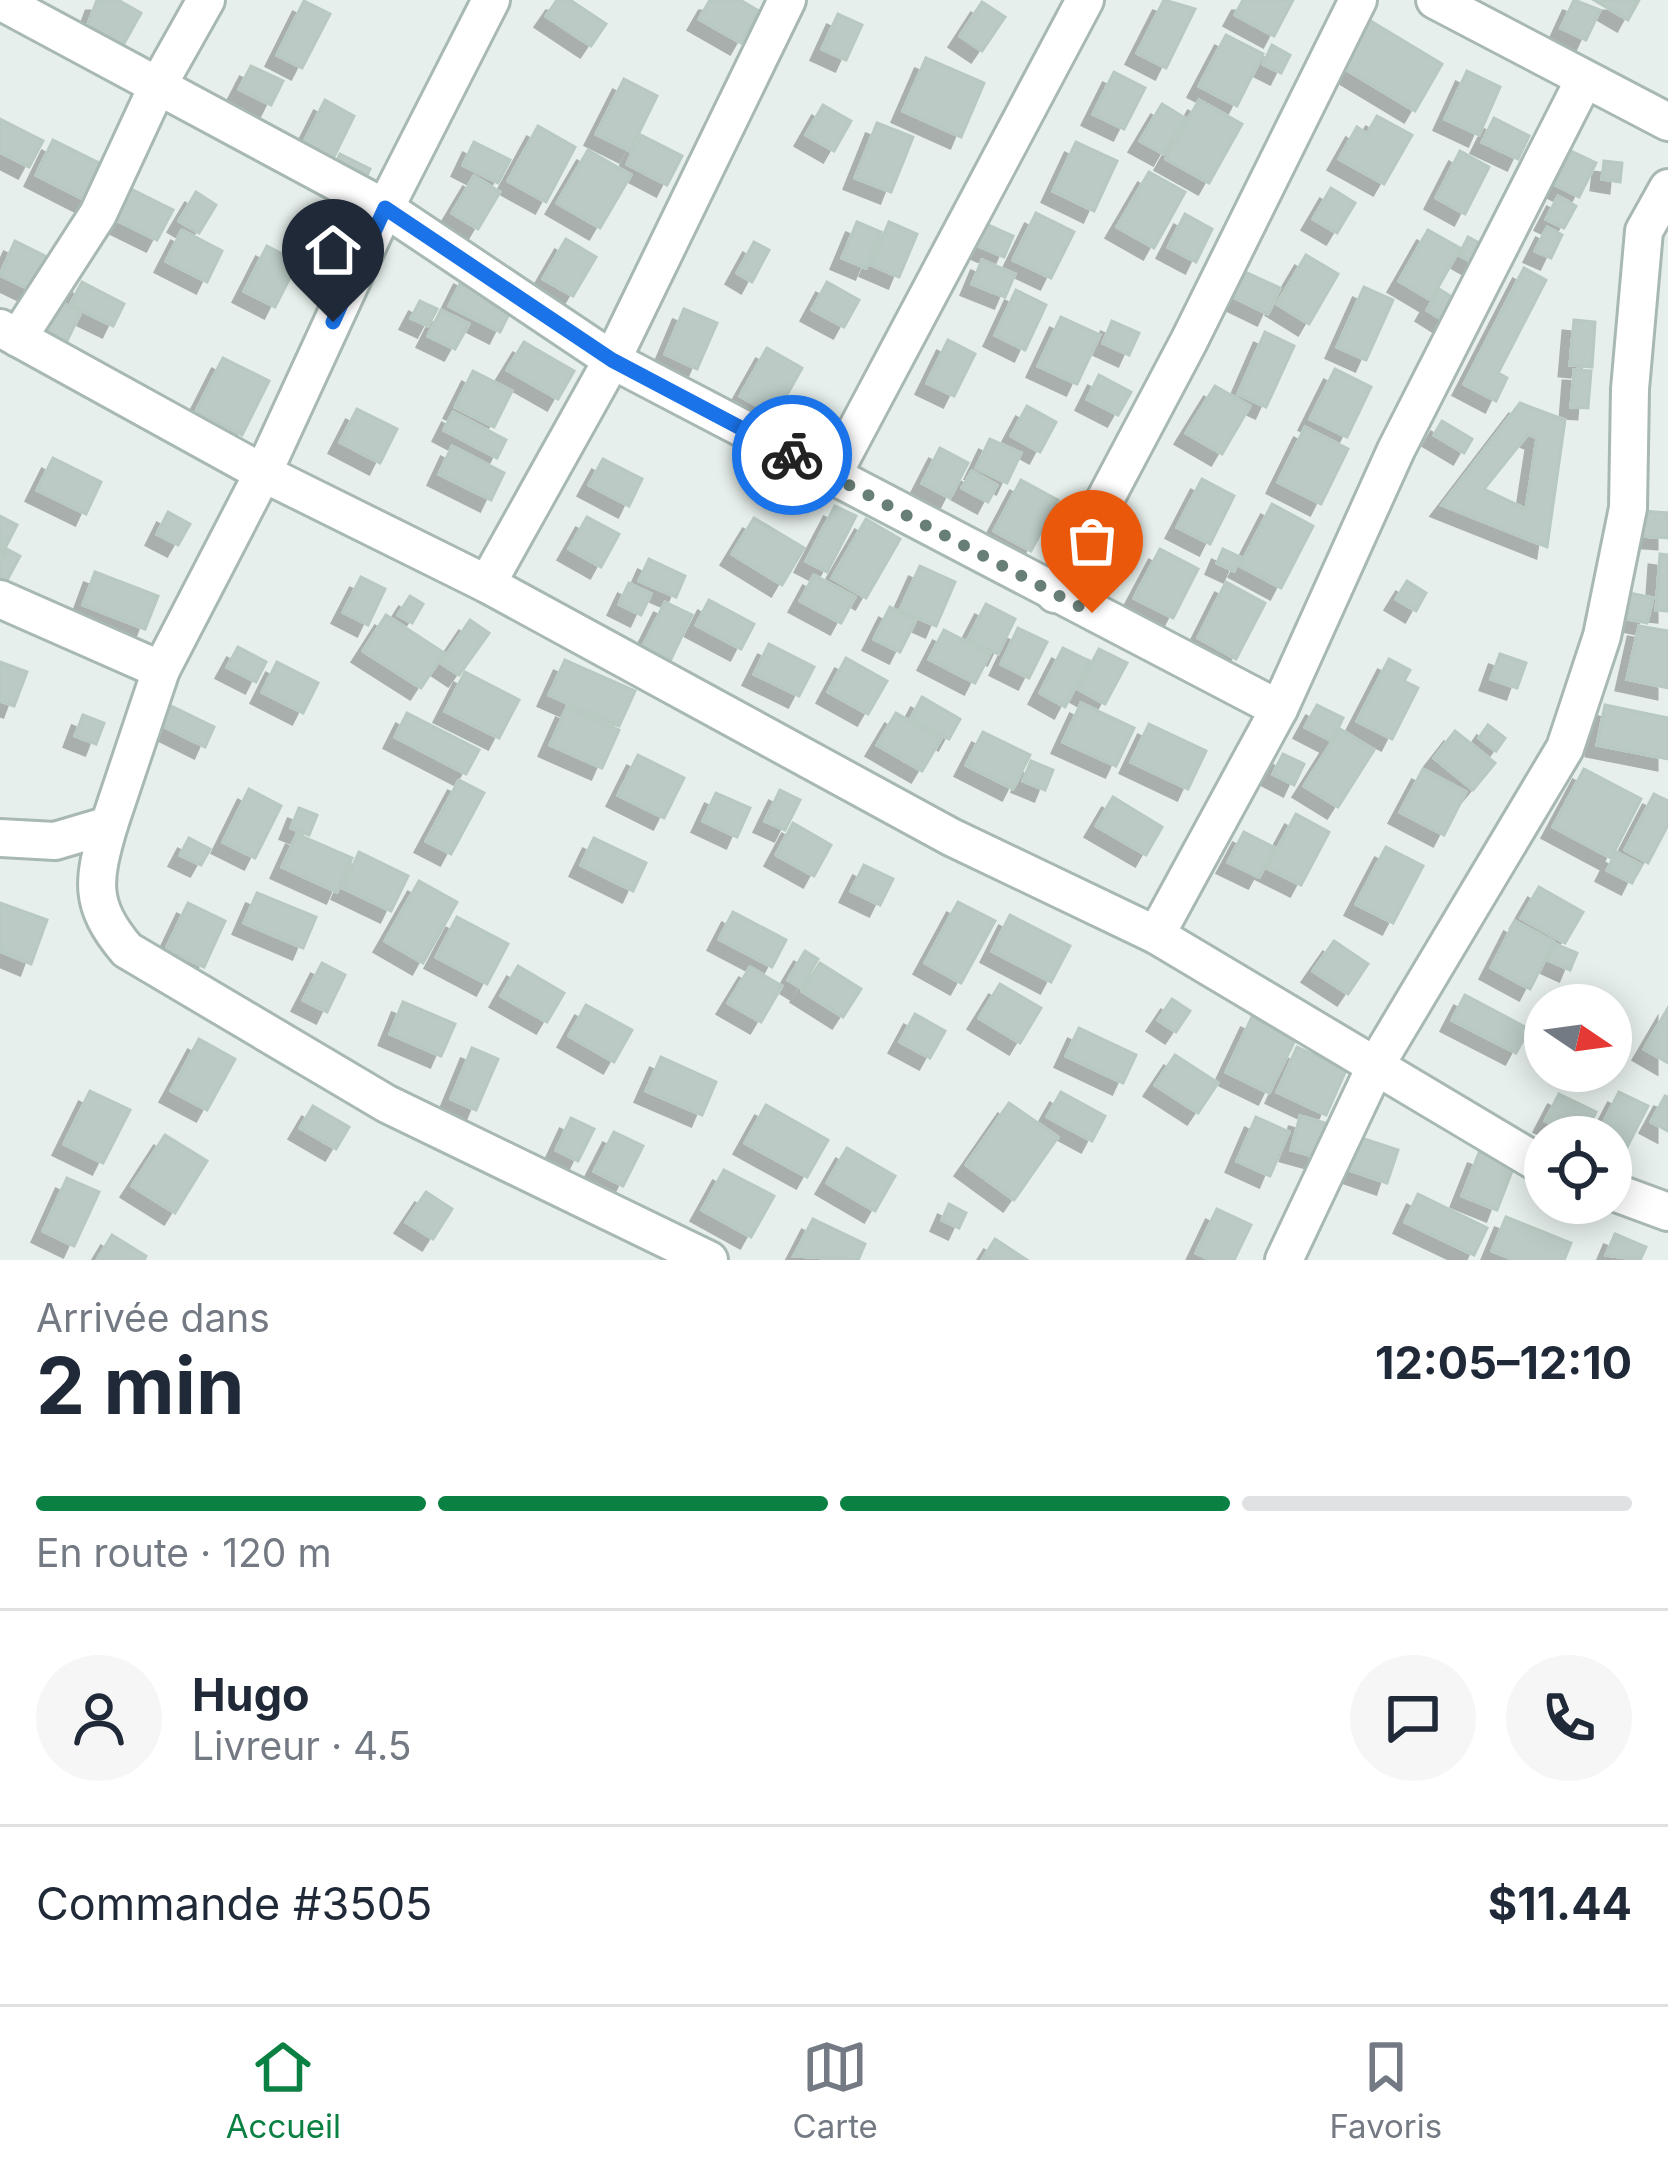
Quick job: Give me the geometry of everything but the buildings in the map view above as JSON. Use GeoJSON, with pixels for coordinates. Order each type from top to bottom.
{"type":"FeatureCollection","features":[{"type":"Feature","properties":{"kind":"street"},"geometry":{"type":"LineString","coordinates":[[206,0],[157,86],[98,214],[9,333],[263,473],[487,584],[951,837],[1156,935],[1524,1154]]}},
{"type":"Feature","properties":{"kind":"street"},"geometry":{"type":"LineString","coordinates":[[491,0],[385,208],[263,473],[160,670],[94,878],[103,921],[127,950],[387,1105],[709,1260]]}},
{"type":"Feature","properties":{"kind":"street"},"geometry":{"type":"LineString","coordinates":[[487,584],[612,360],[787,0]]}},
{"type":"Feature","properties":{"kind":"street"},"geometry":{"type":"LineString","coordinates":[[832,476],[1085,0]]}},
{"type":"Feature","properties":{"kind":"street"},"geometry":{"type":"LineString","coordinates":[[1055,594],[1189,341],[1358,0]]}},
{"type":"Feature","properties":{"kind":"street"},"geometry":{"type":"LineString","coordinates":[[1436,0],[1583,82],[1668,122]]}},
{"type":"Feature","properties":{"kind":"street"},"geometry":{"type":"LineString","coordinates":[[0,1],[385,208],[612,360],[1279,710]]}},
{"type":"Feature","properties":{"kind":"street"},"geometry":{"type":"LineString","coordinates":[[1156,935],[1279,710],[1396,450],[1583,82]]}},
{"type":"Feature","properties":{"kind":"street"},"geometry":{"type":"LineString","coordinates":[[1284,1260],[1377,1063],[1565,748],[1603,636],[1628,508],[1630,389],[1644,231],[1668,188]]}},
{"type":"Feature","properties":{"kind":"street"},"geometry":{"type":"LineString","coordinates":[[0,599],[160,670]]}},
{"type":"Feature","properties":{"kind":"street"},"geometry":{"type":"LineString","coordinates":[[0,838],[55,842],[109,825]]}},
{"type":"Feature","properties":{"kind":"street"},"geometry":{"type":"LineString","coordinates":[[1632,1199],[1668,1212]]}},
{"type":"Feature","properties":{"kind":"way so far"},"geometry":{"type":"LineString","coordinates":[[792,455],[1092,613]]}},
{"type":"Feature","properties":{"kind":"route"},"geometry":{"type":"LineString","coordinates":[[333,322],[385,208],[612,360],[792,455]]}}]}
